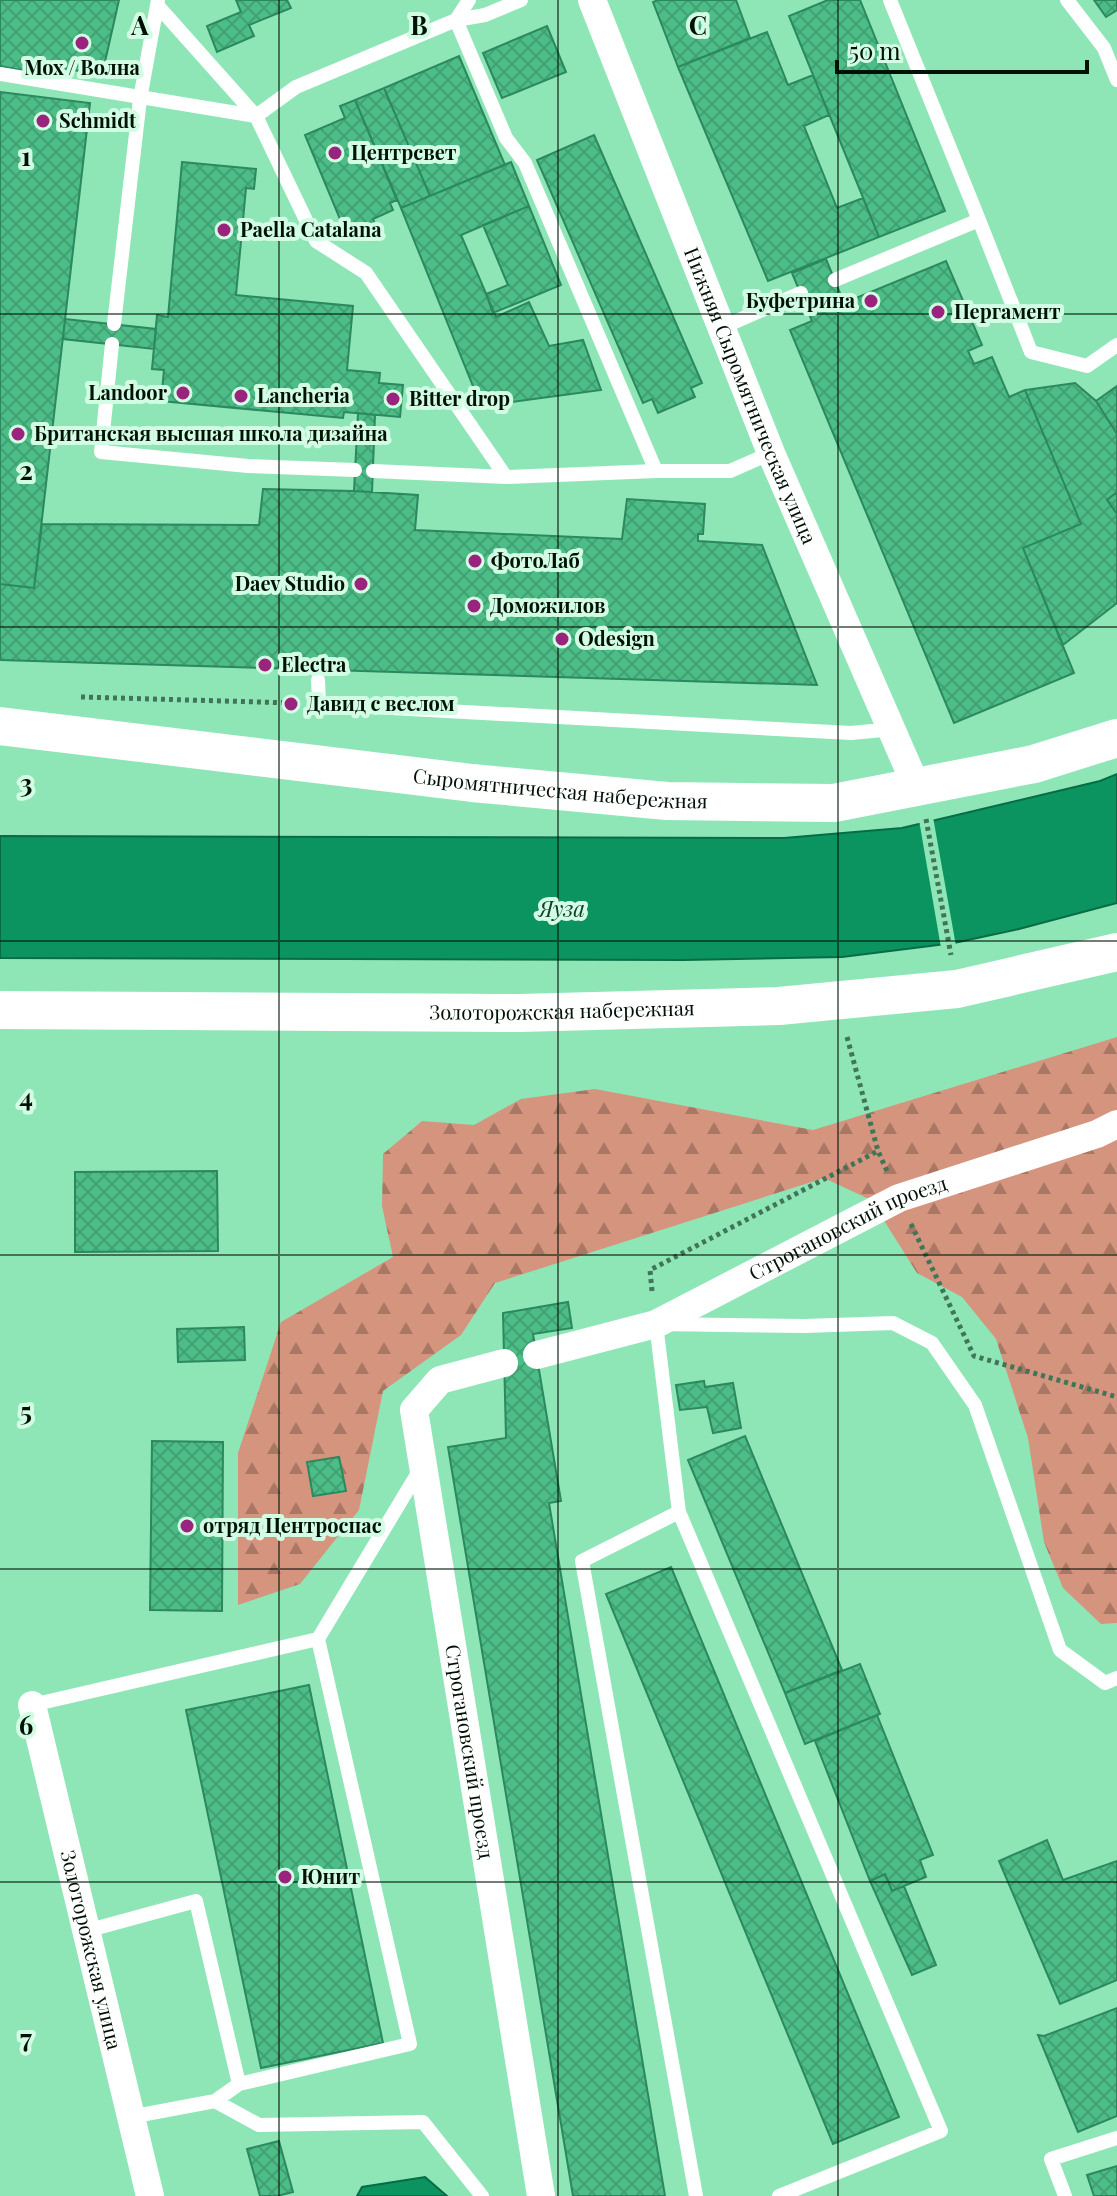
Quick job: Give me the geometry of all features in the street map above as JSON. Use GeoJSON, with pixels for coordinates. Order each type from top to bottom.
{"type":"FeatureCollection","features":[{"type":"Feature","properties":{"kind":"main road","name":"Сыромятническая набережная"},"geometry":{"type":"LineString","coordinates":[[0,726],[472,783],[667,801],[834,803],[1034,764],[1117,738]]}},
{"type":"Feature","properties":{"kind":"main road","name":"Золоторожская набережная"},"geometry":{"type":"LineString","coordinates":[[0,1010],[519,1013],[779,1006],[957,989],[1117,952]]}},
{"type":"Feature","properties":{"kind":"street","name":"Нижняя Сыромятническая улица"},"geometry":{"type":"LineString","coordinates":[[592,0],[771,453],[917,788]]}},
{"type":"Feature","properties":{"kind":"street","name":"Строгановский проезд"},"geometry":{"type":"LineString","coordinates":[[537,1355],[656,1324],[899,1198],[1097,1134],[1117,1124]]}},
{"type":"Feature","properties":{"kind":"street","name":"Строгановский проезд"},"geometry":{"type":"LineString","coordinates":[[504,1363],[440,1380],[414,1410],[541,2196]]}},
{"type":"Feature","properties":{"kind":"street","name":"Золоторожская улица"},"geometry":{"type":"LineString","coordinates":[[32,1705],[150,2196]]}},
{"type":"Feature","properties":{"kind":"lane"},"geometry":{"type":"LineString","coordinates":[[456,20],[469,0]]}},
{"type":"Feature","properties":{"kind":"lane"},"geometry":{"type":"LineString","coordinates":[[0,74],[256,116],[296,87],[456,20],[485,15],[521,0]]}},
{"type":"Feature","properties":{"kind":"lane"},"geometry":{"type":"LineString","coordinates":[[890,0],[1031,352],[1087,366],[1117,345]]}},
{"type":"Feature","properties":{"kind":"lane"},"geometry":{"type":"LineString","coordinates":[[1067,0],[1104,48],[1117,80]]}},
{"type":"Feature","properties":{"kind":"lane"},"geometry":{"type":"LineString","coordinates":[[114,324],[140,99],[158,3]]}},
{"type":"Feature","properties":{"kind":"lane"},"geometry":{"type":"LineString","coordinates":[[158,3],[256,116],[316,241],[366,273],[506,477]]}},
{"type":"Feature","properties":{"kind":"lane"},"geometry":{"type":"LineString","coordinates":[[456,20],[506,138],[525,163],[656,471]]}},
{"type":"Feature","properties":{"kind":"lane"},"geometry":{"type":"LineString","coordinates":[[1104,48],[1117,39]]}},
{"type":"Feature","properties":{"kind":"lane"},"geometry":{"type":"LineString","coordinates":[[835,280],[979,220]]}},
{"type":"Feature","properties":{"kind":"lane"},"geometry":{"type":"LineString","coordinates":[[723,327],[801,293]]}},
{"type":"Feature","properties":{"kind":"lane"},"geometry":{"type":"LineString","coordinates":[[112,344],[101,452],[248,466],[355,470]]}},
{"type":"Feature","properties":{"kind":"lane"},"geometry":{"type":"LineString","coordinates":[[373,471],[506,477],[730,471],[771,453]]}},
{"type":"Feature","properties":{"kind":"lane"},"geometry":{"type":"LineString","coordinates":[[318,680],[319,704],[851,733],[893,729]]}},
{"type":"Feature","properties":{"kind":"lane"},"geometry":{"type":"LineString","coordinates":[[779,2196],[941,2131],[679,1512],[656,1324],[804,1326],[893,1323],[932,1343],[975,1405],[1060,1650],[1105,1683],[1117,1678]]}},
{"type":"Feature","properties":{"kind":"lane"},"geometry":{"type":"LineString","coordinates":[[130,2117],[215,2101],[239,2084],[410,2044],[318,1639],[423,1464]]}},
{"type":"Feature","properties":{"kind":"lane"},"geometry":{"type":"LineString","coordinates":[[679,1512],[582,1561],[696,2196]]}},
{"type":"Feature","properties":{"kind":"lane"},"geometry":{"type":"LineString","coordinates":[[32,1705],[318,1639]]}},
{"type":"Feature","properties":{"kind":"lane"},"geometry":{"type":"LineString","coordinates":[[86,1931],[196,1901],[239,2084]]}},
{"type":"Feature","properties":{"kind":"lane"},"geometry":{"type":"LineString","coordinates":[[215,2101],[259,2125],[423,2122],[482,2196]]}},
{"type":"Feature","properties":{"kind":"lane"},"geometry":{"type":"LineString","coordinates":[[1065,2196],[1051,2159],[1117,2138]]}},
{"type":"Feature","properties":{"kind":"path"},"geometry":{"type":"LineString","coordinates":[[80,697],[319,704]]}},
{"type":"Feature","properties":{"kind":"path"},"geometry":{"type":"LineString","coordinates":[[928,827],[950,950]]}},
{"type":"Feature","properties":{"kind":"path"},"geometry":{"type":"LineString","coordinates":[[656,1324],[650,1270],[878,1151],[846,1037]]}},
{"type":"Feature","properties":{"kind":"path"},"geometry":{"type":"LineString","coordinates":[[899,1198],[974,1356],[1117,1397]]}},
{"type":"Feature","properties":{"kind":"green space"},"geometry":{"type":"Polygon","coordinates":[[[1117,1037],[1117,1623],[1101,1624],[1063,1588],[1044,1542],[1028,1438],[996,1339],[962,1297],[917,1273],[871,1200],[824,1178],[495,1283],[461,1335],[383,1391],[359,1510],[300,1584],[238,1605],[238,1453],[281,1322],[393,1257],[382,1206],[383,1154],[422,1121],[474,1125],[521,1099],[595,1089],[813,1130],[1117,1037]]]}},
{"type":"Feature","properties":{"kind":"water","name":"Яуза"},"geometry":{"type":"Polygon","coordinates":[[[1117,774],[1117,903],[954,943],[842,957],[683,960],[0,958],[0,836],[784,838],[902,828],[1100,781],[1117,774]]]}},
{"type":"Feature","properties":{"kind":"water"},"geometry":{"type":"Polygon","coordinates":[[[425,2177],[447,2196],[357,2196],[362,2187],[425,2177]]]}},
{"type":"Feature","properties":{"kind":"pier"},"geometry":{"type":"Polygon","coordinates":[[[933,817],[956,946],[941,948],[919,820],[933,817]]]}},
{"type":"Feature","properties":{"kind":"building"},"geometry":{"type":"Polygon","coordinates":[[[0,0],[119,0],[102,75],[62,68],[61,78],[0,66],[0,0]]]}},
{"type":"Feature","properties":{"kind":"building"},"geometry":{"type":"Polygon","coordinates":[[[236,0],[287,0],[291,8],[249,25],[254,36],[217,52],[207,26],[241,12],[236,0]]]}},
{"type":"Feature","properties":{"kind":"building"},"geometry":{"type":"Polygon","coordinates":[[[736,0],[750,38],[678,67],[653,2],[736,0]]]}},
{"type":"Feature","properties":{"kind":"building"},"geometry":{"type":"Polygon","coordinates":[[[828,0],[860,0],[945,211],[879,237],[789,16],[828,0]]]}},
{"type":"Feature","properties":{"kind":"building"},"geometry":{"type":"Polygon","coordinates":[[[1094,0],[1117,0],[1117,10],[1106,17],[1094,0]]]}},
{"type":"Feature","properties":{"kind":"building"},"geometry":{"type":"Polygon","coordinates":[[[547,26],[566,72],[502,98],[483,53],[547,26]]]}},
{"type":"Feature","properties":{"kind":"building"},"geometry":{"type":"Polygon","coordinates":[[[767,32],[788,85],[813,75],[829,115],[804,126],[837,208],[863,198],[879,237],[768,281],[678,67],[767,32]]]}},
{"type":"Feature","properties":{"kind":"building"},"geometry":{"type":"Polygon","coordinates":[[[459,56],[505,165],[430,196],[384,88],[459,56]]]}},
{"type":"Feature","properties":{"kind":"building"},"geometry":{"type":"Polygon","coordinates":[[[384,88],[430,196],[401,208],[355,100],[384,88]]]}},
{"type":"Feature","properties":{"kind":"building"},"geometry":{"type":"Polygon","coordinates":[[[0,92],[90,103],[34,588],[0,584],[0,92]]]}},
{"type":"Feature","properties":{"kind":"building"},"geometry":{"type":"Polygon","coordinates":[[[355,100],[397,200],[390,203],[393,210],[373,219],[375,224],[347,236],[305,135],[345,118],[340,106],[355,100]]]}},
{"type":"Feature","properties":{"kind":"building"},"geometry":{"type":"Polygon","coordinates":[[[594,135],[702,383],[691,388],[695,397],[658,413],[652,399],[643,403],[537,160],[594,135]]]}},
{"type":"Feature","properties":{"kind":"building"},"geometry":{"type":"Polygon","coordinates":[[[182,162],[256,169],[254,189],[246,188],[236,295],[353,306],[347,370],[380,373],[379,383],[403,385],[400,417],[344,412],[343,418],[161,401],[164,370],[152,369],[157,315],[168,317],[182,162]]]}},
{"type":"Feature","properties":{"kind":"building"},"geometry":{"type":"Polygon","coordinates":[[[511,162],[529,206],[461,235],[496,317],[529,302],[549,346],[583,340],[601,390],[481,406],[401,208],[511,162]]]}},
{"type":"Feature","properties":{"kind":"building"},"geometry":{"type":"Polygon","coordinates":[[[529,206],[561,285],[493,313],[486,294],[508,285],[483,225],[529,206]]]}},
{"type":"Feature","properties":{"kind":"building"},"geometry":{"type":"Polygon","coordinates":[[[826,259],[844,303],[946,261],[982,345],[968,351],[974,364],[992,357],[1009,397],[1025,390],[1081,524],[1023,548],[1074,673],[954,723],[790,330],[812,321],[792,273],[826,259]]]}},
{"type":"Feature","properties":{"kind":"building"},"geometry":{"type":"Polygon","coordinates":[[[65,319],[156,329],[154,349],[63,339],[65,319]]]}},
{"type":"Feature","properties":{"kind":"building"},"geometry":{"type":"Polygon","coordinates":[[[1075,383],[1096,401],[1117,434],[1117,492],[1107,500],[1117,514],[1117,603],[1063,645],[1023,548],[1081,524],[1025,390],[1075,383]]]}},
{"type":"Feature","properties":{"kind":"building"},"geometry":{"type":"Polygon","coordinates":[[[1117,386],[1117,434],[1096,401],[1117,386]]]}},
{"type":"Feature","properties":{"kind":"building"},"geometry":{"type":"Polygon","coordinates":[[[358,413],[375,415],[372,492],[354,491],[358,413]]]}},
{"type":"Feature","properties":{"kind":"building"},"geometry":{"type":"Polygon","coordinates":[[[263,489],[418,495],[415,530],[622,539],[627,499],[705,504],[703,534],[698,534],[698,541],[762,545],[817,685],[0,660],[0,584],[34,588],[42,524],[259,525],[263,489]]]}},
{"type":"Feature","properties":{"kind":"building"},"geometry":{"type":"Polygon","coordinates":[[[1117,492],[1117,514],[1107,500],[1117,492]]]}},
{"type":"Feature","properties":{"kind":"building"},"geometry":{"type":"Polygon","coordinates":[[[217,1171],[218,1251],[75,1252],[75,1172],[217,1171]]]}},
{"type":"Feature","properties":{"kind":"building"},"geometry":{"type":"Polygon","coordinates":[[[568,1302],[572,1328],[533,1334],[561,1501],[549,1503],[665,2196],[573,2196],[448,1447],[506,1438],[503,1313],[568,1302]]]}},
{"type":"Feature","properties":{"kind":"building"},"geometry":{"type":"Polygon","coordinates":[[[244,1327],[245,1360],[178,1362],[177,1329],[244,1327]]]}},
{"type":"Feature","properties":{"kind":"building"},"geometry":{"type":"Polygon","coordinates":[[[704,1381],[705,1387],[733,1383],[741,1428],[713,1433],[707,1407],[680,1410],[676,1385],[704,1381]]]}},
{"type":"Feature","properties":{"kind":"building"},"geometry":{"type":"Polygon","coordinates":[[[745,1436],[842,1670],[785,1693],[688,1460],[745,1436]]]}},
{"type":"Feature","properties":{"kind":"building","name":"отряд Центроспас"},"geometry":{"type":"Polygon","coordinates":[[[152,1441],[223,1442],[222,1611],[150,1610],[152,1441]]]}},
{"type":"Feature","properties":{"kind":"building"},"geometry":{"type":"Polygon","coordinates":[[[339,1457],[346,1491],[313,1496],[307,1462],[339,1457]]]}},
{"type":"Feature","properties":{"kind":"building"},"geometry":{"type":"Polygon","coordinates":[[[671,1567],[899,2117],[833,2144],[606,1594],[671,1567]]]}},
{"type":"Feature","properties":{"kind":"building"},"geometry":{"type":"Polygon","coordinates":[[[860,1664],[880,1714],[805,1744],[785,1693],[860,1664]]]}},
{"type":"Feature","properties":{"kind":"building","name":"Юнит"},"geometry":{"type":"Polygon","coordinates":[[[309,1685],[383,2043],[261,2068],[186,1710],[309,1685]]]}},
{"type":"Feature","properties":{"kind":"building"},"geometry":{"type":"Polygon","coordinates":[[[877,1715],[933,1855],[920,1860],[926,1877],[892,1891],[885,1874],[870,1881],[815,1741],[877,1715]]]}},
{"type":"Feature","properties":{"kind":"building"},"geometry":{"type":"Polygon","coordinates":[[[1047,1840],[1063,1880],[1117,1861],[1117,1980],[1060,2004],[999,1861],[1047,1840]]]}},
{"type":"Feature","properties":{"kind":"building"},"geometry":{"type":"Polygon","coordinates":[[[885,1874],[892,1891],[904,1886],[936,1965],[912,1975],[870,1881],[885,1874]]]}},
{"type":"Feature","properties":{"kind":"building"},"geometry":{"type":"Polygon","coordinates":[[[1117,2008],[1117,2116],[1078,2132],[1038,2035],[1044,2036],[1117,2008]]]}},
{"type":"Feature","properties":{"kind":"building"},"geometry":{"type":"Polygon","coordinates":[[[279,2141],[293,2192],[260,2196],[247,2149],[279,2141]]]}},
{"type":"Feature","properties":{"kind":"building"},"geometry":{"type":"Polygon","coordinates":[[[1117,2166],[1117,2196],[1094,2196],[1087,2175],[1117,2166]]]}},
{"type":"Feature","properties":{"kind":"place","name":"Мох / Волна"},"geometry":{"type":"Point","coordinates":[82,43]}},
{"type":"Feature","properties":{"kind":"place","name":"Schmidt"},"geometry":{"type":"Point","coordinates":[43,121]}},
{"type":"Feature","properties":{"kind":"place","name":"Центрсвет"},"geometry":{"type":"Point","coordinates":[335,153]}},
{"type":"Feature","properties":{"kind":"place","name":"Paella Catalana"},"geometry":{"type":"Point","coordinates":[224,230]}},
{"type":"Feature","properties":{"kind":"place","name":"Буфетрина"},"geometry":{"type":"Point","coordinates":[871,301]}},
{"type":"Feature","properties":{"kind":"place","name":"Пергамент"},"geometry":{"type":"Point","coordinates":[938,312]}},
{"type":"Feature","properties":{"kind":"place","name":"Landoor"},"geometry":{"type":"Point","coordinates":[183,393]}},
{"type":"Feature","properties":{"kind":"place","name":"Lancheria"},"geometry":{"type":"Point","coordinates":[241,396]}},
{"type":"Feature","properties":{"kind":"place","name":"Bitter drop"},"geometry":{"type":"Point","coordinates":[393,399]}},
{"type":"Feature","properties":{"kind":"place","name":"Британская высшая школа дизайна"},"geometry":{"type":"Point","coordinates":[18,434]}},
{"type":"Feature","properties":{"kind":"place","name":"ФотоЛаб"},"geometry":{"type":"Point","coordinates":[475,561]}},
{"type":"Feature","properties":{"kind":"place","name":"Daev Studio"},"geometry":{"type":"Point","coordinates":[361,584]}},
{"type":"Feature","properties":{"kind":"place","name":"Доможилов"},"geometry":{"type":"Point","coordinates":[474,606]}},
{"type":"Feature","properties":{"kind":"place","name":"Odesign"},"geometry":{"type":"Point","coordinates":[562,639]}},
{"type":"Feature","properties":{"kind":"place","name":"Electra"},"geometry":{"type":"Point","coordinates":[265,665]}},
{"type":"Feature","properties":{"kind":"place","name":"Давид с веслом"},"geometry":{"type":"Point","coordinates":[291,704]}},
{"type":"Feature","properties":{"kind":"place","name":"отряд Центроспас"},"geometry":{"type":"Point","coordinates":[187,1526]}},
{"type":"Feature","properties":{"kind":"place","name":"Юнит"},"geometry":{"type":"Point","coordinates":[285,1877]}}]}
